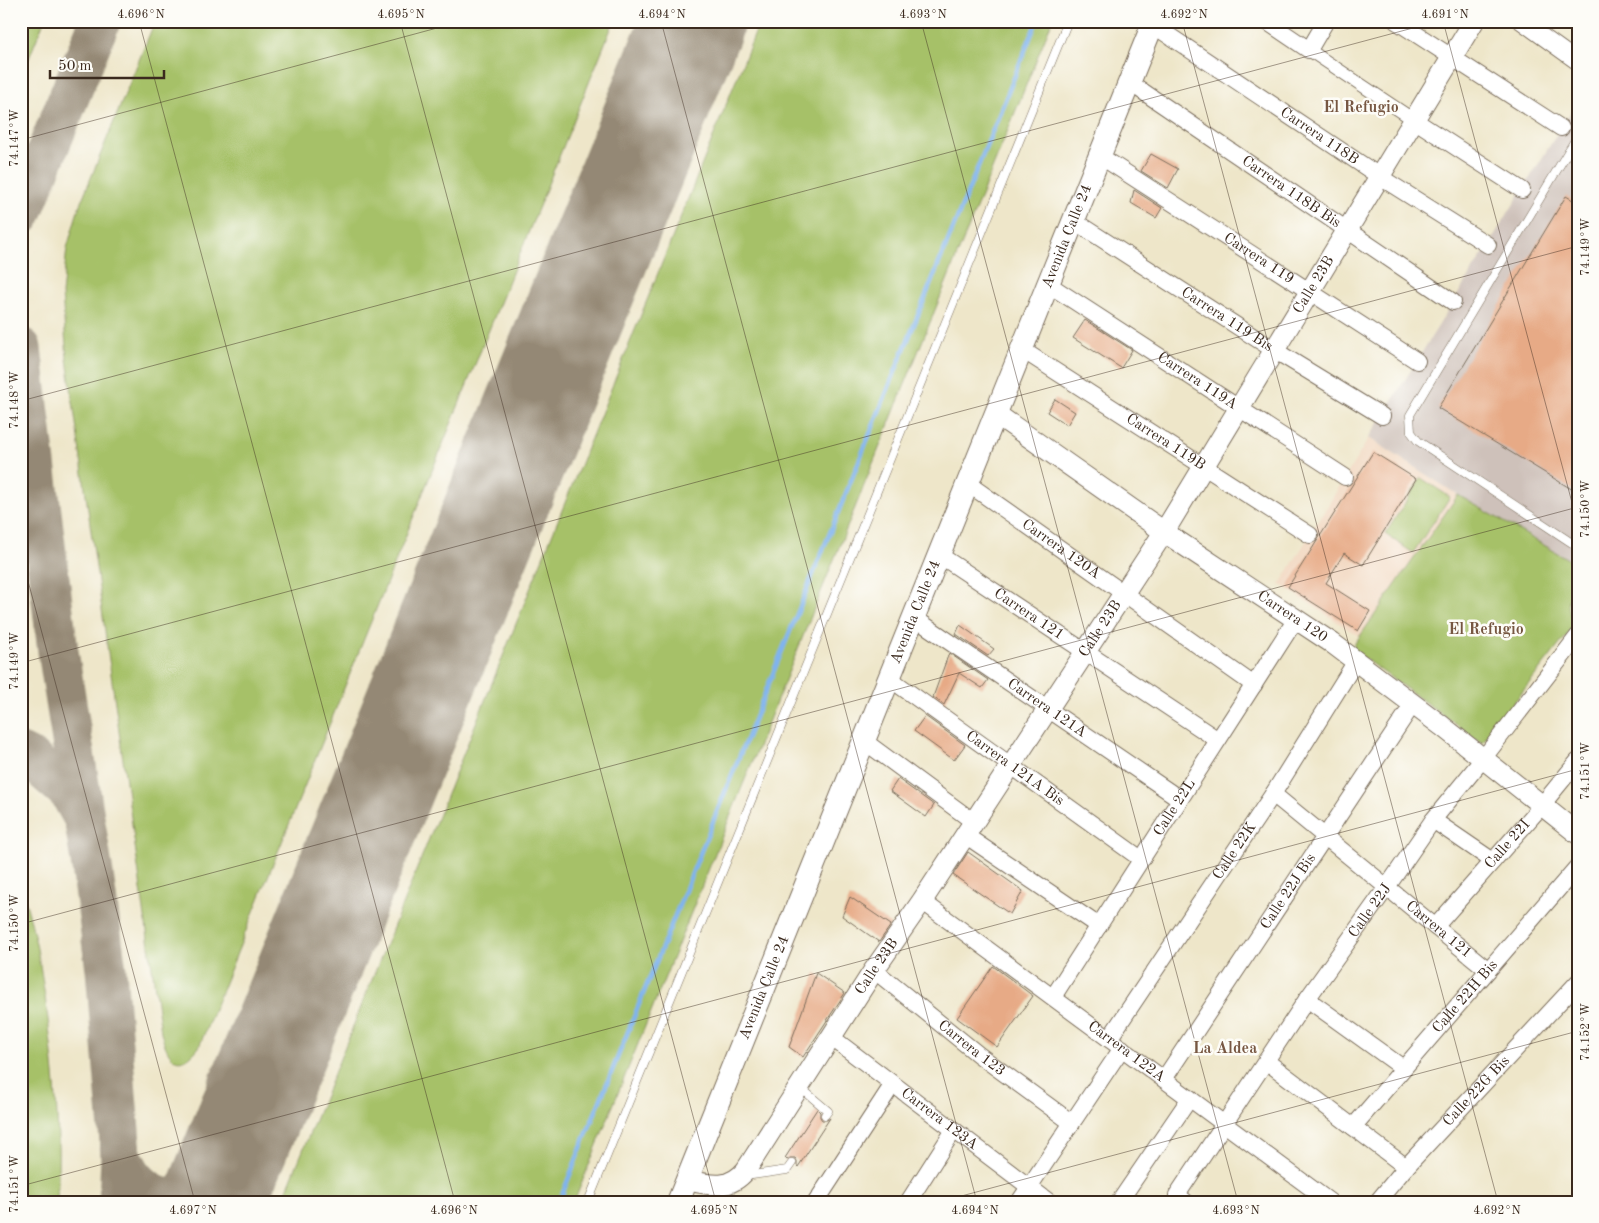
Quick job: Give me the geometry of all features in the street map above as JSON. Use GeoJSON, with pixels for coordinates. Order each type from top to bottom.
{"type":"FeatureCollection","features":[{"type":"Feature","properties":{"kind":"main road","name":"Avenida Calle 24"},"geometry":{"type":"LineString","coordinates":[[678,1202],[1153,23]]}},
{"type":"Feature","properties":{"kind":"street"},"geometry":{"type":"LineString","coordinates":[[1266,21],[1522,190]]}},
{"type":"Feature","properties":{"kind":"street"},"geometry":{"type":"LineString","coordinates":[[1309,50],[1326,21]]}},
{"type":"Feature","properties":{"kind":"street"},"geometry":{"type":"LineString","coordinates":[[1396,21],[1560,128]]}},
{"type":"Feature","properties":{"kind":"street","name":"Calle 23B"},"geometry":{"type":"LineString","coordinates":[[741,1176],[874,970],[970,829],[1164,532],[1474,21]]}},
{"type":"Feature","properties":{"kind":"street"},"geometry":{"type":"LineString","coordinates":[[1521,21],[1578,62]]}},
{"type":"Feature","properties":{"kind":"street","name":"Carrera 118B"},"geometry":{"type":"LineString","coordinates":[[1153,23],[1380,176],[1488,245]]}},
{"type":"Feature","properties":{"kind":"street","name":"Carrera 118B Bis"},"geometry":{"type":"LineString","coordinates":[[1130,82],[1453,302]]}},
{"type":"Feature","properties":{"kind":"street","name":"Carrera 119"},"geometry":{"type":"LineString","coordinates":[[1100,156],[1417,361]]}},
{"type":"Feature","properties":{"kind":"street","name":"Carrera 119 Bis"},"geometry":{"type":"LineString","coordinates":[[1074,220],[1274,350],[1382,416]]}},
{"type":"Feature","properties":{"kind":"street","name":"Carrera 119A"},"geometry":{"type":"LineString","coordinates":[[1048,284],[1345,477]]}},
{"type":"Feature","properties":{"kind":"street","name":"Carrera 119B"},"geometry":{"type":"LineString","coordinates":[[1022,349],[1310,535]]}},
{"type":"Feature","properties":{"kind":"street","name":"Carrera 120"},"geometry":{"type":"LineString","coordinates":[[996,414],[1164,532],[1356,661],[1578,834]]}},
{"type":"Feature","properties":{"kind":"street","name":"Carrera 120A"},"geometry":{"type":"LineString","coordinates":[[967,483],[1254,684]]}},
{"type":"Feature","properties":{"kind":"street","name":"Carrera 121"},"geometry":{"type":"LineString","coordinates":[[938,554],[1218,740]]}},
{"type":"Feature","properties":{"kind":"street","name":"Carrera 121A"},"geometry":{"type":"LineString","coordinates":[[913,617],[1180,800]]}},
{"type":"Feature","properties":{"kind":"street","name":"Calle 22L"},"geometry":{"type":"LineString","coordinates":[[1053,997],[1296,619]]}},
{"type":"Feature","properties":{"kind":"street","name":"Calle 22J"},"geometry":{"type":"LineString","coordinates":[[1181,1199],[1224,1124],[1307,999],[1433,820],[1578,636]]}},
{"type":"Feature","properties":{"kind":"street","name":"Calle 22K"},"geometry":{"type":"LineString","coordinates":[[1019,1202],[1072,1123],[1116,1044],[1356,661]]}},
{"type":"Feature","properties":{"kind":"street","name":"Carrera 121A Bis"},"geometry":{"type":"LineString","coordinates":[[889,678],[1141,859]]}},
{"type":"Feature","properties":{"kind":"street","name":"Calle 22J Bis"},"geometry":{"type":"LineString","coordinates":[[1164,1079],[1413,704]]}},
{"type":"Feature","properties":{"kind":"street"},"geometry":{"type":"LineString","coordinates":[[864,741],[970,829],[1099,926]]}},
{"type":"Feature","properties":{"kind":"street","name":"Calle 22I"},"geometry":{"type":"LineString","coordinates":[[1435,927],[1578,761]]}},
{"type":"Feature","properties":{"kind":"street","name":"Carrera 121"},"geometry":{"type":"LineString","coordinates":[[1272,794],[1488,970]]}},
{"type":"Feature","properties":{"kind":"street"},"geometry":{"type":"LineString","coordinates":[[1433,820],[1493,861]]}},
{"type":"Feature","properties":{"kind":"street","name":"Calle 22H Bis"},"geometry":{"type":"LineString","coordinates":[[1353,1127],[1578,866]]}},
{"type":"Feature","properties":{"kind":"street","name":"Carrera 122A"},"geometry":{"type":"LineString","coordinates":[[922,901],[1330,1202]]}},
{"type":"Feature","properties":{"kind":"street","name":"Carrera 123"},"geometry":{"type":"LineString","coordinates":[[874,970],[979,1055],[1072,1123]]}},
{"type":"Feature","properties":{"kind":"street","name":"Calle 22G Bis"},"geometry":{"type":"LineString","coordinates":[[1377,1202],[1406,1167],[1578,982]]}},
{"type":"Feature","properties":{"kind":"street"},"geometry":{"type":"LineString","coordinates":[[1307,999],[1403,1068]]}},
{"type":"Feature","properties":{"kind":"street","name":"Carrera 123A"},"geometry":{"type":"LineString","coordinates":[[831,1037],[1049,1202]]}},
{"type":"Feature","properties":{"kind":"street"},"geometry":{"type":"LineString","coordinates":[[1266,1061],[1406,1167]]}},
{"type":"Feature","properties":{"kind":"street"},"geometry":{"type":"LineString","coordinates":[[816,1202],[893,1084]]}},
{"type":"Feature","properties":{"kind":"street"},"geometry":{"type":"LineString","coordinates":[[1119,1202],[1190,1098]]}},
{"type":"Feature","properties":{"kind":"street"},"geometry":{"type":"LineString","coordinates":[[908,1202],[954,1130]]}},
{"type":"Feature","properties":{"kind":"street"},"geometry":{"type":"LineString","coordinates":[[687,1180],[703,1184],[725,1184],[733,1182],[741,1176]]}},
{"type":"Feature","properties":{"kind":"lane"},"geometry":{"type":"LineString","coordinates":[[588,1202],[1068,21]]}},
{"type":"Feature","properties":{"kind":"lane"},"geometry":{"type":"LineString","coordinates":[[1578,135],[1410,415],[1411,432],[1418,441],[1578,546]]}},
{"type":"Feature","properties":{"kind":"lane"},"geometry":{"type":"LineString","coordinates":[[1569,150],[1578,157]]}},
{"type":"Feature","properties":{"kind":"lane"},"geometry":{"type":"LineString","coordinates":[[799,1086],[828,1111],[825,1115]]}},
{"type":"Feature","properties":{"kind":"lane"},"geometry":{"type":"LineString","coordinates":[[741,1176],[779,1173],[787,1170],[792,1163]]}},
{"type":"Feature","properties":{"kind":"shaded area"},"geometry":{"type":"Polygon","coordinates":[[[1578,100],[1578,565],[1458,495],[1369,438],[1578,100]]]}},
{"type":"Feature","properties":{"kind":"shaded area"},"geometry":{"type":"Polygon","coordinates":[[[1369,438],[1458,495],[1360,637],[1280,584],[1369,438]]]}},
{"type":"Feature","properties":{"kind":"green space"},"geometry":{"type":"Polygon","coordinates":[[[21,21],[44,21],[21,78],[21,21]]]}},
{"type":"Feature","properties":{"kind":"green space"},"geometry":{"type":"Polygon","coordinates":[[[155,21],[614,21],[199,1047],[185,1060],[179,1061],[170,1055],[161,1032],[67,359],[62,294],[67,248],[79,207],[155,21]]]}},
{"type":"Feature","properties":{"kind":"green space"},"geometry":{"type":"Polygon","coordinates":[[[760,21],[1052,21],[574,1202],[282,1202],[760,21]]]}},
{"type":"Feature","properties":{"kind":"green space"},"geometry":{"type":"Polygon","coordinates":[[[1421,478],[1450,497],[1413,553],[1385,534],[1421,478]]]}},
{"type":"Feature","properties":{"kind":"green space"},"geometry":{"type":"Polygon","coordinates":[[[1458,495],[1578,565],[1578,583],[1569,598],[1570,614],[1575,625],[1482,743],[1351,649],[1458,495]]]}},
{"type":"Feature","properties":{"kind":"green space"},"geometry":{"type":"Polygon","coordinates":[[[21,888],[37,949],[50,1035],[58,1130],[57,1202],[21,1202],[21,888]]]}},
{"type":"Feature","properties":{"kind":"building"},"geometry":{"type":"Polygon","coordinates":[[[1151,154],[1178,169],[1168,188],[1141,171],[1151,154]]]}},
{"type":"Feature","properties":{"kind":"building"},"geometry":{"type":"Polygon","coordinates":[[[1134,190],[1162,208],[1156,218],[1131,203],[1134,190]]]}},
{"type":"Feature","properties":{"kind":"building"},"geometry":{"type":"Polygon","coordinates":[[[1566,196],[1578,203],[1578,493],[1438,408],[1566,196]]]}},
{"type":"Feature","properties":{"kind":"building"},"geometry":{"type":"Polygon","coordinates":[[[1085,320],[1132,350],[1121,368],[1073,338],[1085,320]]]}},
{"type":"Feature","properties":{"kind":"building"},"geometry":{"type":"Polygon","coordinates":[[[1055,399],[1075,412],[1067,425],[1047,412],[1055,399]]]}},
{"type":"Feature","properties":{"kind":"building"},"geometry":{"type":"Polygon","coordinates":[[[1373,452],[1416,479],[1363,565],[1344,553],[1326,583],[1370,611],[1358,631],[1288,587],[1373,452]]]}},
{"type":"Feature","properties":{"kind":"building"},"geometry":{"type":"Polygon","coordinates":[[[960,625],[994,649],[988,656],[956,634],[960,625]]]}},
{"type":"Feature","properties":{"kind":"building"},"geometry":{"type":"Polygon","coordinates":[[[949,653],[988,680],[982,688],[959,673],[944,705],[933,697],[949,653]]]}},
{"type":"Feature","properties":{"kind":"building"},"geometry":{"type":"Polygon","coordinates":[[[925,716],[965,745],[954,760],[914,731],[925,716]]]}},
{"type":"Feature","properties":{"kind":"building"},"geometry":{"type":"Polygon","coordinates":[[[898,779],[934,805],[926,817],[890,791],[898,779]]]}},
{"type":"Feature","properties":{"kind":"building"},"geometry":{"type":"Polygon","coordinates":[[[968,852],[1023,891],[1010,914],[953,875],[968,852]]]}},
{"type":"Feature","properties":{"kind":"building"},"geometry":{"type":"Polygon","coordinates":[[[850,897],[891,925],[879,942],[842,916],[850,897]]]}},
{"type":"Feature","properties":{"kind":"building"},"geometry":{"type":"Polygon","coordinates":[[[993,966],[1033,996],[997,1047],[957,1018],[993,966]]]}},
{"type":"Feature","properties":{"kind":"building"},"geometry":{"type":"Polygon","coordinates":[[[816,973],[845,993],[803,1057],[789,1047],[816,973]]]}},
{"type":"Feature","properties":{"kind":"building"},"geometry":{"type":"Polygon","coordinates":[[[817,1109],[822,1120],[830,1118],[798,1167],[795,1158],[787,1160],[785,1158],[817,1109]]]}},
{"type":"Feature","properties":{"kind":"waterway"},"geometry":{"type":"LineString","coordinates":[[559,1202],[1037,21]]}},
{"type":"Feature","properties":{"kind":"taxiway"},"geometry":{"type":"LineString","coordinates":[[21,215],[100,21]]}},
{"type":"Feature","properties":{"kind":"taxiway"},"geometry":{"type":"LineString","coordinates":[[21,348],[58,651],[106,970],[121,1155],[119,1202]]}},
{"type":"Feature","properties":{"kind":"taxiway"},"geometry":{"type":"LineString","coordinates":[[21,754],[31,759],[69,792],[83,817]]}},
{"type":"Feature","properties":{"kind":"taxiway"},"geometry":{"type":"LineString","coordinates":[[121,1155],[132,1175],[145,1188],[161,1198],[179,1200],[188,1198],[201,1189],[235,1150]]}},
{"type":"Feature","properties":{"kind":"runway"},"geometry":{"type":"LineString","coordinates":[[214,1202],[693,21]]}},
{"type":"Feature","properties":{"kind":"district","name":"El Refugio"},"geometry":{"type":"Point","coordinates":[1361,108]}},
{"type":"Feature","properties":{"kind":"district","name":"El Refugio"},"geometry":{"type":"Point","coordinates":[1486,630]}},
{"type":"Feature","properties":{"kind":"district","name":"La Aldea"},"geometry":{"type":"Point","coordinates":[1225,1049]}}]}
